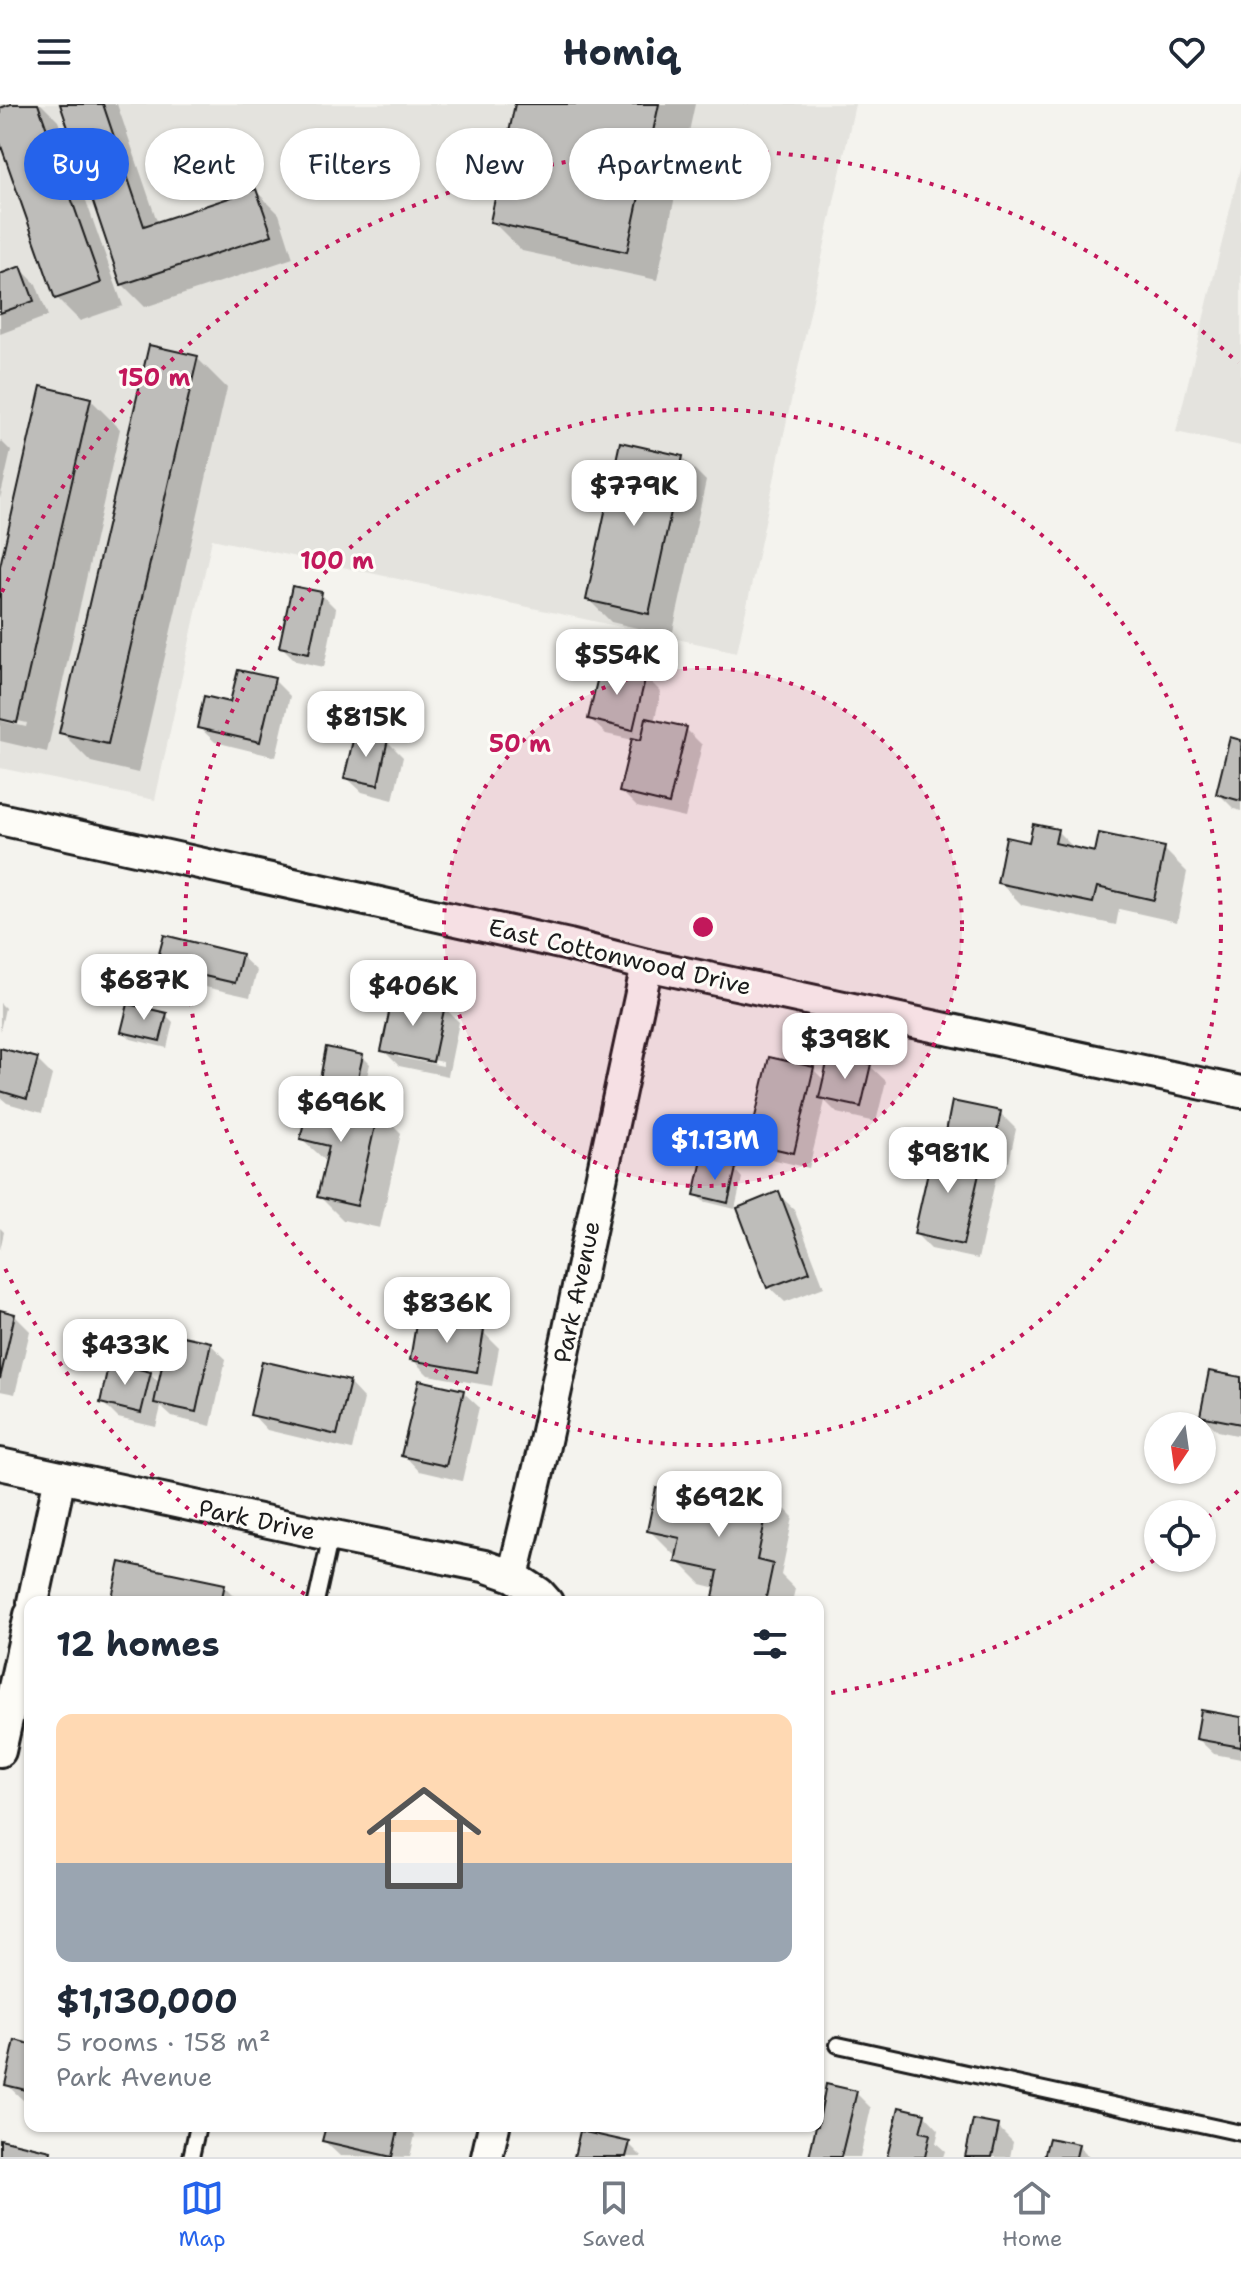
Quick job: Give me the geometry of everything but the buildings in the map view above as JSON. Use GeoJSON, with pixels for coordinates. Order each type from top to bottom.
{"type":"FeatureCollection","features":[{"type":"Feature","properties":{"kind":"street","name":"East Cottonwood Drive"},"geometry":{"type":"LineString","coordinates":[[0,819],[647,965],[1241,1092]]}},
{"type":"Feature","properties":{"kind":"street","name":"Park Avenue"},"geometry":{"type":"LineString","coordinates":[[513,1576],[542,1455],[647,965]]}},
{"type":"Feature","properties":{"kind":"street","name":"Park Drive"},"geometry":{"type":"LineString","coordinates":[[0,1464],[484,1566],[513,1576]]}},
{"type":"Feature","properties":{"kind":"street"},"geometry":{"type":"LineString","coordinates":[[34,1596],[60,1477]]}},
{"type":"Feature","properties":{"kind":"street"},"geometry":{"type":"LineString","coordinates":[[513,1576],[542,1596]]}},
{"type":"Feature","properties":{"kind":"street"},"geometry":{"type":"LineString","coordinates":[[0,1751],[24,1642]]}},
{"type":"Feature","properties":{"kind":"street"},"geometry":{"type":"LineString","coordinates":[[487,2157],[493,2132]]}},
{"type":"Feature","properties":{"kind":"lane"},"geometry":{"type":"LineString","coordinates":[[317,1596],[331,1535]]}},
{"type":"Feature","properties":{"kind":"lane"},"geometry":{"type":"LineString","coordinates":[[838,2045],[1241,2133]]}},
{"type":"Feature","properties":{"kind":"lane"},"geometry":{"type":"LineString","coordinates":[[191,2157],[197,2132]]}},
{"type":"Feature","properties":{"kind":"shaded area"},"geometry":{"type":"Polygon","coordinates":[[[0,104],[855,104],[737,652],[212,539],[155,800],[0,768],[0,104]]]}},
{"type":"Feature","properties":{"kind":"shaded area"},"geometry":{"type":"Polygon","coordinates":[[[1241,164],[1241,446],[1176,432],[1241,164]]]}}]}
